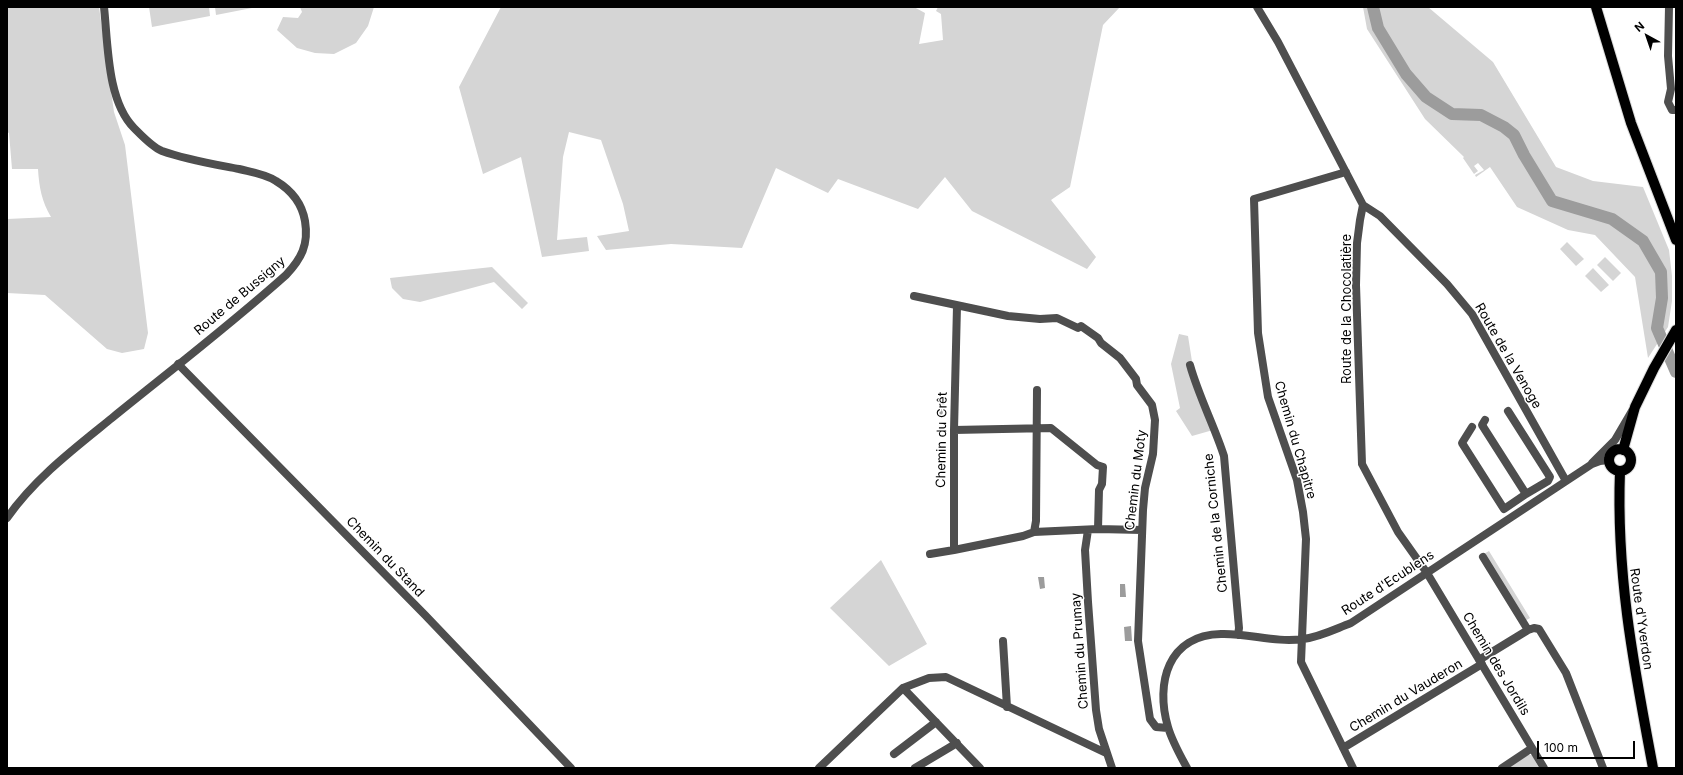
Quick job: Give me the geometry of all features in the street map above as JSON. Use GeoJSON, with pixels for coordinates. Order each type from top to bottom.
{"type":"FeatureCollection","features":[{"type":"Feature","properties":{"kind":"main road"},"geometry":{"type":"LineString","coordinates":[[1596,7],[1631,123],[1676,240]]}},
{"type":"Feature","properties":{"kind":"main road"},"geometry":{"type":"LineString","coordinates":[[1623,450],[1636,407],[1654,368],[1675,336]]}},
{"type":"Feature","properties":{"kind":"main road"},"geometry":{"type":"LineString","coordinates":[[1623,450],[1628,453],[1631,461],[1628,467],[1620,471],[1611,467],[1609,460],[1615,451],[1623,450]]}},
{"type":"Feature","properties":{"kind":"main road","name":"Route d'Yverdon"},"geometry":{"type":"LineString","coordinates":[[1620,471],[1619,537],[1625,612],[1633,664],[1653,768]]}},
{"type":"Feature","properties":{"kind":"street","name":"Route de Bussigny"},"geometry":{"type":"LineString","coordinates":[[7,518],[42,477],[276,284],[296,265],[303,255],[306,228],[304,215],[300,205],[292,193],[276,180],[257,173],[178,156],[160,150],[133,127],[123,114],[113,87],[104,7]]}},
{"type":"Feature","properties":{"kind":"street"},"geometry":{"type":"LineString","coordinates":[[1257,7],[1278,42],[1363,205]]}},
{"type":"Feature","properties":{"kind":"street"},"geometry":{"type":"LineString","coordinates":[[1669,7],[1668,56],[1673,92],[1668,102],[1672,110],[1676,110]]}},
{"type":"Feature","properties":{"kind":"street","name":"Chemin du Chapitre"},"geometry":{"type":"LineString","coordinates":[[1346,172],[1254,199],[1258,333],[1268,397],[1297,480],[1304,512],[1306,539],[1301,662],[1353,768]]}},
{"type":"Feature","properties":{"kind":"street","name":"Route de la Venoge"},"geometry":{"type":"LineString","coordinates":[[1363,205],[1380,216],[1447,284],[1472,314],[1566,481]]}},
{"type":"Feature","properties":{"kind":"street","name":"Route de la Chocolatière"},"geometry":{"type":"LineString","coordinates":[[1363,205],[1357,243],[1356,285],[1362,464],[1398,532],[1427,573]]}},
{"type":"Feature","properties":{"kind":"street","name":"Chemin du Moty"},"geometry":{"type":"LineString","coordinates":[[914,296],[1008,316],[1040,319],[1057,318],[1078,328],[1081,326],[1098,338],[1101,343],[1120,358],[1136,379],[1137,385],[1152,405],[1155,420],[1153,450],[1145,488],[1138,641],[1150,719],[1156,727],[1168,728]]}},
{"type":"Feature","properties":{"kind":"street","name":"Chemin du Crêt"},"geometry":{"type":"LineString","coordinates":[[954,550],[956,306]]}},
{"type":"Feature","properties":{"kind":"street","name":"Chemin du Stand"},"geometry":{"type":"LineString","coordinates":[[178,364],[414,604],[571,768]]}},
{"type":"Feature","properties":{"kind":"street","name":"Chemin de la Corniche"},"geometry":{"type":"LineString","coordinates":[[1190,366],[1224,456],[1239,628],[1238,635]]}},
{"type":"Feature","properties":{"kind":"street"},"geometry":{"type":"LineString","coordinates":[[1034,532],[1036,521],[1037,390]]}},
{"type":"Feature","properties":{"kind":"street","name":"Route d'Ecublens"},"geometry":{"type":"LineString","coordinates":[[1592,464],[1615,440],[1626,419],[1636,407]]}},
{"type":"Feature","properties":{"kind":"street"},"geometry":{"type":"LineString","coordinates":[[1472,427],[1462,443],[1504,508],[1548,481],[1550,477],[1508,410]]}},
{"type":"Feature","properties":{"kind":"street"},"geometry":{"type":"LineString","coordinates":[[1486,420],[1482,425],[1526,494]]}},
{"type":"Feature","properties":{"kind":"street"},"geometry":{"type":"LineString","coordinates":[[954,430],[1051,428],[1097,465],[1103,467],[1102,484],[1099,490],[1097,519],[1098,529]]}},
{"type":"Feature","properties":{"kind":"street","name":"Route d'Ecublens"},"geometry":{"type":"LineString","coordinates":[[1186,767],[1168,728],[1164,710],[1162,687],[1167,668],[1173,658],[1184,647],[1201,637],[1222,634],[1282,641],[1303,640],[1321,636],[1351,623],[1592,464],[1609,460]]}},
{"type":"Feature","properties":{"kind":"street"},"geometry":{"type":"LineString","coordinates":[[930,554],[1023,536],[1034,532],[1098,529],[1142,530]]}},
{"type":"Feature","properties":{"kind":"street","name":"Chemin du Prumay"},"geometry":{"type":"LineString","coordinates":[[1088,530],[1086,550],[1092,662],[1098,729],[1112,768]]}},
{"type":"Feature","properties":{"kind":"street"},"geometry":{"type":"LineString","coordinates":[[1483,557],[1528,630],[1534,628],[1541,631],[1566,673],[1603,768]]}},
{"type":"Feature","properties":{"kind":"street","name":"Chemin des Jordils"},"geometry":{"type":"LineString","coordinates":[[1427,573],[1544,768]]}},
{"type":"Feature","properties":{"kind":"street","name":"Chemin du Vauderon"},"geometry":{"type":"LineString","coordinates":[[1343,748],[1528,630]]}},
{"type":"Feature","properties":{"kind":"street"},"geometry":{"type":"LineString","coordinates":[[1003,641],[1007,707]]}},
{"type":"Feature","properties":{"kind":"street"},"geometry":{"type":"LineString","coordinates":[[819,768],[903,688],[929,678],[946,677],[1106,753]]}},
{"type":"Feature","properties":{"kind":"street"},"geometry":{"type":"LineString","coordinates":[[903,688],[980,768]]}},
{"type":"Feature","properties":{"kind":"street"},"geometry":{"type":"LineString","coordinates":[[894,754],[936,722]]}},
{"type":"Feature","properties":{"kind":"street"},"geometry":{"type":"LineString","coordinates":[[915,768],[956,743]]}},
{"type":"Feature","properties":{"kind":"street"},"geometry":{"type":"LineString","coordinates":[[1502,768],[1532,748]]}},
{"type":"Feature","properties":{"kind":"shaded area"},"geometry":{"type":"Polygon","coordinates":[[[7,7],[99,7],[114,112],[125,145],[148,333],[144,349],[122,353],[107,349],[45,295],[7,293],[7,219],[51,217],[45,206],[39,182],[38,169],[12,169],[9,133],[7,132],[7,7]]]}},
{"type":"Feature","properties":{"kind":"shaded area"},"geometry":{"type":"Polygon","coordinates":[[[149,7],[209,7],[210,16],[152,27],[149,7]]]}},
{"type":"Feature","properties":{"kind":"shaded area"},"geometry":{"type":"Polygon","coordinates":[[[215,7],[257,7],[216,15],[215,7]]]}},
{"type":"Feature","properties":{"kind":"shaded area"},"geometry":{"type":"Polygon","coordinates":[[[300,7],[374,7],[368,26],[356,43],[334,54],[315,53],[297,48],[277,30],[283,17],[298,18],[302,12],[300,7]]]}},
{"type":"Feature","properties":{"kind":"shaded area"},"geometry":{"type":"Polygon","coordinates":[[[501,7],[914,7],[925,13],[919,44],[943,40],[941,14],[936,11],[938,7],[1120,7],[1103,25],[1070,187],[1051,200],[1096,257],[1087,269],[972,211],[945,177],[918,209],[838,179],[828,193],[776,168],[742,248],[671,244],[606,250],[597,236],[629,231],[623,204],[601,140],[569,132],[563,157],[557,240],[587,237],[589,251],[542,257],[521,157],[483,174],[459,87],[501,7]]]}},
{"type":"Feature","properties":{"kind":"shaded area"},"geometry":{"type":"Polygon","coordinates":[[[1363,7],[1428,7],[1493,62],[1556,167],[1593,181],[1643,187],[1669,250],[1672,276],[1672,301],[1668,327],[1648,358],[1635,277],[1595,235],[1568,230],[1517,207],[1490,167],[1476,177],[1475,175],[1484,170],[1478,163],[1474,166],[1478,171],[1474,174],[1463,158],[1464,157],[1425,119],[1367,29],[1363,7]]]}},
{"type":"Feature","properties":{"kind":"shaded area"},"geometry":{"type":"Polygon","coordinates":[[[1567,242],[1584,259],[1576,266],[1560,249],[1567,242]]]}},
{"type":"Feature","properties":{"kind":"shaded area"},"geometry":{"type":"Polygon","coordinates":[[[1605,257],[1621,273],[1613,281],[1597,265],[1605,257]]]}},
{"type":"Feature","properties":{"kind":"shaded area"},"geometry":{"type":"Polygon","coordinates":[[[492,267],[528,303],[522,309],[494,282],[420,302],[403,299],[392,288],[390,278],[492,267]]]}},
{"type":"Feature","properties":{"kind":"shaded area"},"geometry":{"type":"Polygon","coordinates":[[[1593,268],[1609,285],[1601,292],[1585,276],[1593,268]]]}},
{"type":"Feature","properties":{"kind":"shaded area"},"geometry":{"type":"Polygon","coordinates":[[[1179,334],[1188,336],[1194,374],[1213,430],[1192,436],[1176,411],[1180,408],[1171,364],[1179,334]]]}},
{"type":"Feature","properties":{"kind":"shaded area"},"geometry":{"type":"Polygon","coordinates":[[[940,401],[945,402],[942,416],[938,415],[940,401]]]}},
{"type":"Feature","properties":{"kind":"shaded area"},"geometry":{"type":"Polygon","coordinates":[[[1489,551],[1530,618],[1523,622],[1482,555],[1489,551]]]}},
{"type":"Feature","properties":{"kind":"shaded area"},"geometry":{"type":"Polygon","coordinates":[[[881,560],[927,644],[889,666],[830,608],[881,560]]]}},
{"type":"Feature","properties":{"kind":"shaded area"},"geometry":{"type":"Polygon","coordinates":[[[1038,577],[1044,577],[1045,588],[1040,589],[1038,577]]]}},
{"type":"Feature","properties":{"kind":"shaded area"},"geometry":{"type":"Polygon","coordinates":[[[1120,584],[1125,584],[1126,597],[1120,597],[1120,584]]]}},
{"type":"Feature","properties":{"kind":"shaded area"},"geometry":{"type":"Polygon","coordinates":[[[1131,626],[1132,641],[1125,641],[1124,627],[1131,626]]]}},
{"type":"Feature","properties":{"kind":"shaded area"},"geometry":{"type":"Polygon","coordinates":[[[1528,755],[1532,755],[1539,768],[1507,768],[1528,755]]]}},
{"type":"Feature","properties":{"kind":"waterway"},"geometry":{"type":"LineString","coordinates":[[1373,7],[1378,28],[1406,74],[1426,97],[1452,114],[1481,115],[1504,127],[1514,135],[1524,155],[1552,201],[1612,219],[1643,241],[1661,272],[1662,298],[1657,328],[1676,372]]}}]}
